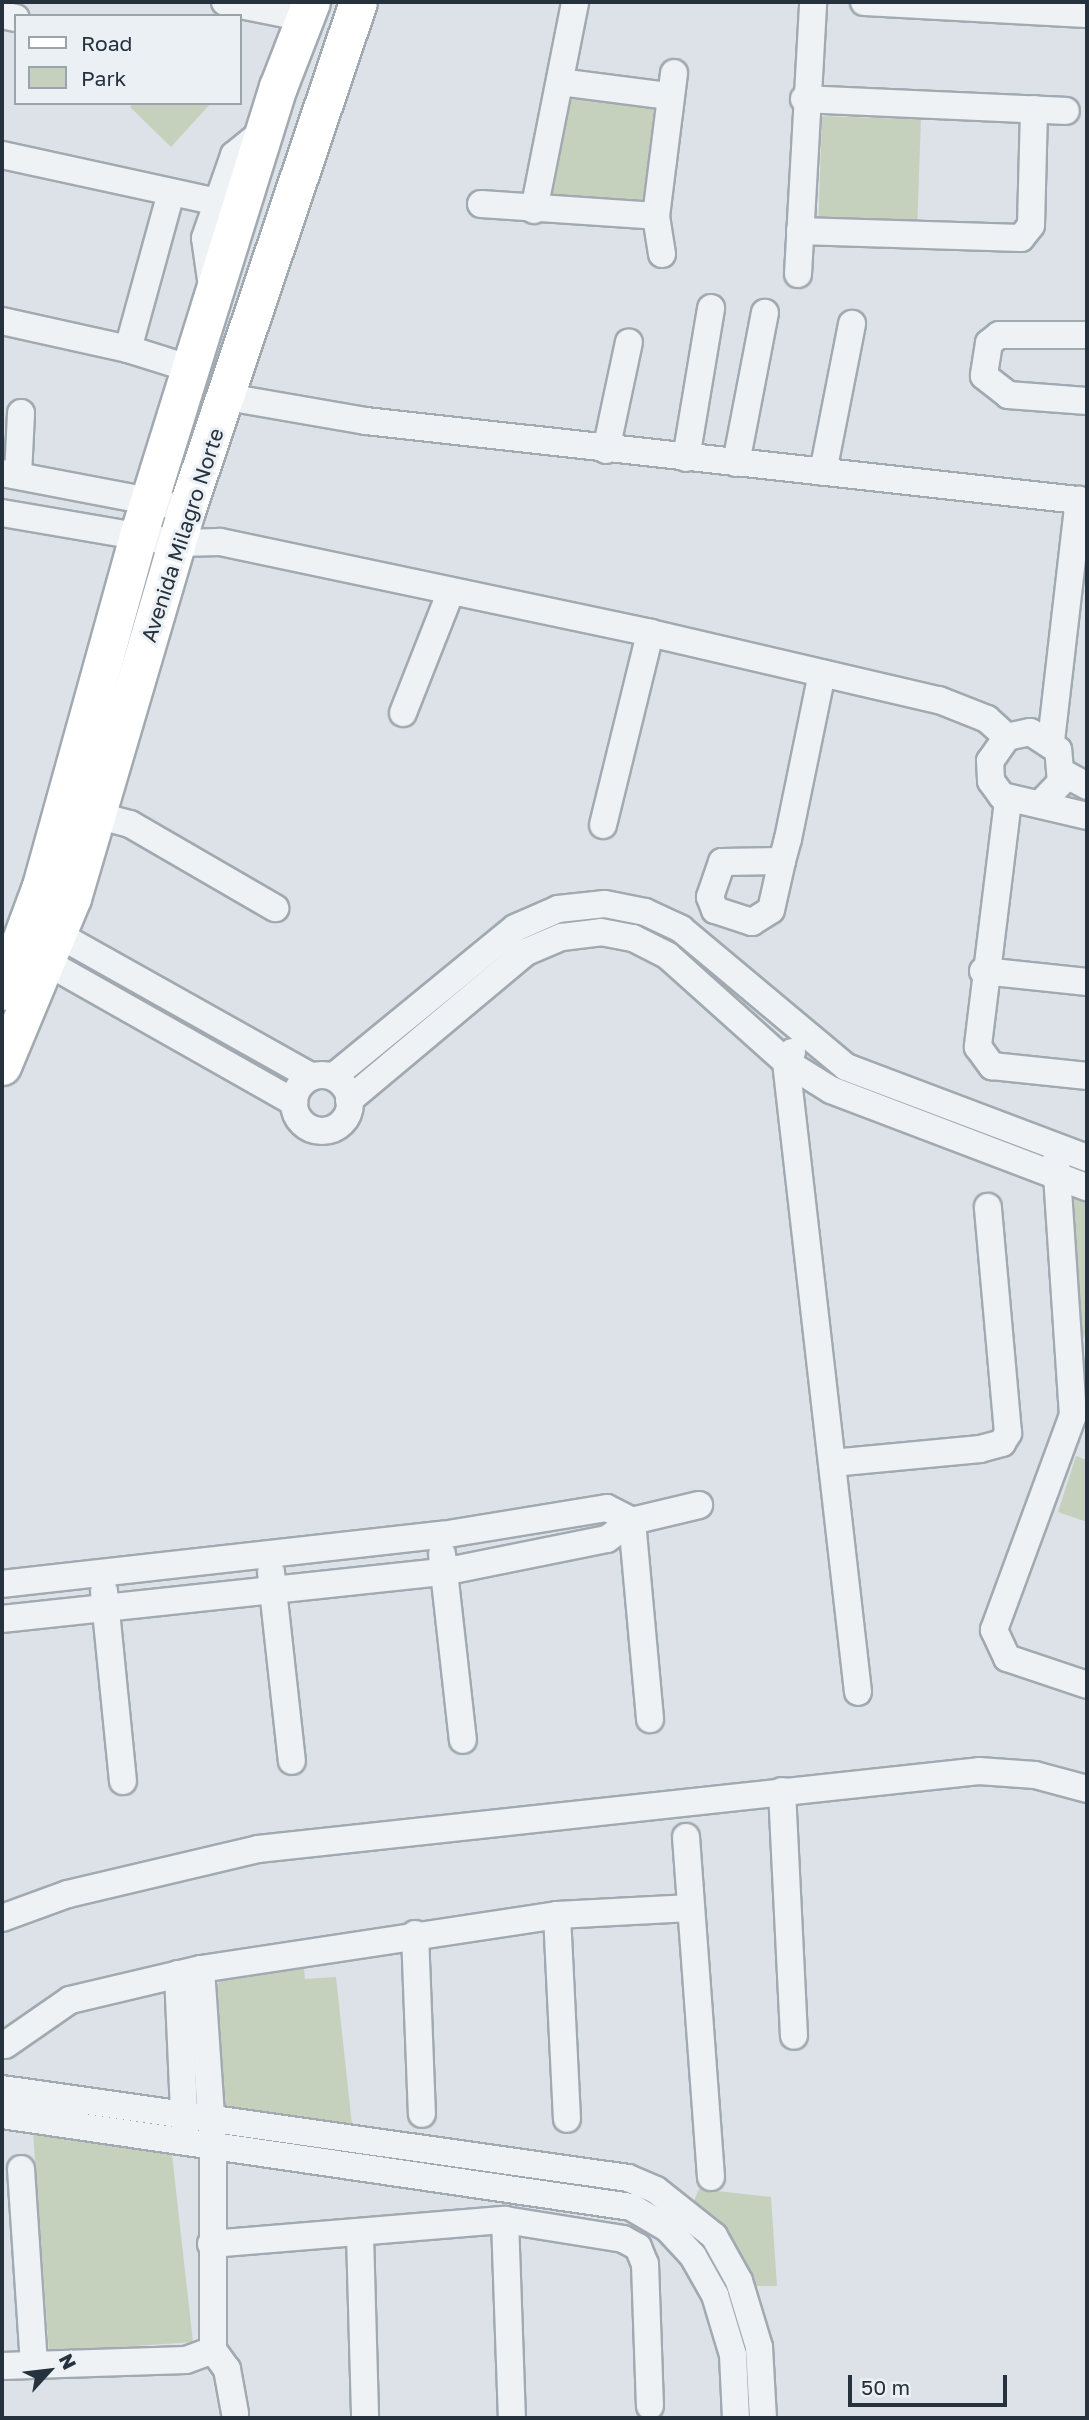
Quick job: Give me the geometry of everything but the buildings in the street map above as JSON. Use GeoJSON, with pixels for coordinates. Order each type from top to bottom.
{"type":"FeatureCollection","features":[{"type":"Feature","properties":{"kind":"main road","name":"Avenida Milagro Norte"},"geometry":{"type":"LineString","coordinates":[[2,1066],[53,949],[96,815],[181,527],[227,397],[324,88],[358,2]]}},
{"type":"Feature","properties":{"kind":"main road","name":"Avenida Milagro Norte"},"geometry":{"type":"LineString","coordinates":[[2,991],[41,886],[138,536],[265,130],[308,10]]}},
{"type":"Feature","properties":{"kind":"street"},"geometry":{"type":"LineString","coordinates":[[225,2],[308,10]]}},
{"type":"Feature","properties":{"kind":"street"},"geometry":{"type":"LineString","coordinates":[[534,210],[575,2]]}},
{"type":"Feature","properties":{"kind":"street"},"geometry":{"type":"LineString","coordinates":[[798,275],[804,99],[813,2]]}},
{"type":"Feature","properties":{"kind":"street"},"geometry":{"type":"LineString","coordinates":[[864,2],[985,4],[1087,14]]}},
{"type":"Feature","properties":{"kind":"street"},"geometry":{"type":"LineString","coordinates":[[560,82],[671,85],[656,216],[662,254]]}},
{"type":"Feature","properties":{"kind":"street"},"geometry":{"type":"LineString","coordinates":[[804,99],[1066,111]]}},
{"type":"Feature","properties":{"kind":"street"},"geometry":{"type":"LineString","coordinates":[[800,231],[1021,238],[1031,225],[1034,109]]}},
{"type":"Feature","properties":{"kind":"street"},"geometry":{"type":"LineString","coordinates":[[214,297],[205,238],[234,155],[265,130]]}},
{"type":"Feature","properties":{"kind":"street"},"geometry":{"type":"LineString","coordinates":[[2,155],[218,202]]}},
{"type":"Feature","properties":{"kind":"street"},"geometry":{"type":"LineString","coordinates":[[128,349],[171,193]]}},
{"type":"Feature","properties":{"kind":"street"},"geometry":{"type":"LineString","coordinates":[[481,204],[534,210],[656,216]]}},
{"type":"Feature","properties":{"kind":"street"},"geometry":{"type":"LineString","coordinates":[[686,458],[712,308]]}},
{"type":"Feature","properties":{"kind":"street"},"geometry":{"type":"LineString","coordinates":[[736,463],[765,313]]}},
{"type":"Feature","properties":{"kind":"street"},"geometry":{"type":"LineString","coordinates":[[2,321],[128,349],[192,369]]}},
{"type":"Feature","properties":{"kind":"street"},"geometry":{"type":"LineString","coordinates":[[823,472],[852,324]]}},
{"type":"Feature","properties":{"kind":"street"},"geometry":{"type":"LineString","coordinates":[[1087,335],[999,335],[989,343],[984,376],[1008,395],[1087,401]]}},
{"type":"Feature","properties":{"kind":"street"},"geometry":{"type":"LineString","coordinates":[[606,450],[629,342]]}},
{"type":"Feature","properties":{"kind":"street"},"geometry":{"type":"LineString","coordinates":[[227,397],[606,450],[1083,500],[1076,652],[1051,741],[1063,773],[1087,786]]}},
{"type":"Feature","properties":{"kind":"street"},"geometry":{"type":"LineString","coordinates":[[21,413],[10,474],[151,500],[181,527],[220,542],[650,633],[968,709],[1007,737]]}},
{"type":"Feature","properties":{"kind":"street"},"geometry":{"type":"LineString","coordinates":[[2,513],[138,536],[181,527]]}},
{"type":"Feature","properties":{"kind":"street"},"geometry":{"type":"LineString","coordinates":[[402,713],[451,591]]}},
{"type":"Feature","properties":{"kind":"street"},"geometry":{"type":"LineString","coordinates":[[603,825],[650,633]]}},
{"type":"Feature","properties":{"kind":"street"},"geometry":{"type":"LineString","coordinates":[[782,861],[822,673]]}},
{"type":"Feature","properties":{"kind":"street"},"geometry":{"type":"LineString","coordinates":[[1051,741],[1030,732],[1007,737],[994,751],[990,771],[1009,801],[983,971],[978,1040],[986,1061],[1087,1076]]}},
{"type":"Feature","properties":{"kind":"street"},"geometry":{"type":"LineString","coordinates":[[1041,803],[1056,791],[1063,773]]}},
{"type":"Feature","properties":{"kind":"street"},"geometry":{"type":"LineString","coordinates":[[1009,801],[1041,803],[1087,816]]}},
{"type":"Feature","properties":{"kind":"street"},"geometry":{"type":"LineString","coordinates":[[96,815],[130,824],[275,908]]}},
{"type":"Feature","properties":{"kind":"street"},"geometry":{"type":"LineString","coordinates":[[294,1102],[322,1077],[515,928],[558,909],[606,904],[681,929],[802,1035],[846,1067],[1087,1158]]}},
{"type":"Feature","properties":{"kind":"street"},"geometry":{"type":"LineString","coordinates":[[53,949],[294,1102],[301,1122],[320,1131],[341,1124],[349,1100],[526,952],[562,937],[601,932],[633,938],[668,956],[786,1062],[831,1090],[1087,1187]]}},
{"type":"Feature","properties":{"kind":"street"},"geometry":{"type":"LineString","coordinates":[[53,949],[322,1077],[349,1100]]}},
{"type":"Feature","properties":{"kind":"street"},"geometry":{"type":"LineString","coordinates":[[983,971],[1087,982]]}},
{"type":"Feature","properties":{"kind":"street"},"geometry":{"type":"LineString","coordinates":[[802,1035],[786,1062],[858,1692]]}},
{"type":"Feature","properties":{"kind":"street"},"geometry":{"type":"LineString","coordinates":[[1057,1147],[1055,1175],[1073,1385],[1068,1441],[994,1630],[1007,1658],[1087,1685]]}},
{"type":"Feature","properties":{"kind":"street"},"geometry":{"type":"LineString","coordinates":[[832,1463],[980,1450],[1002,1443],[1008,1433],[988,1207]]}},
{"type":"Feature","properties":{"kind":"street"},"geometry":{"type":"LineString","coordinates":[[1073,1385],[1087,1355]]}},
{"type":"Feature","properties":{"kind":"street"},"geometry":{"type":"LineString","coordinates":[[2,1619],[443,1572],[607,1539],[632,1521],[699,1505]]}},
{"type":"Feature","properties":{"kind":"street"},"geometry":{"type":"LineString","coordinates":[[2,1584],[442,1535],[607,1508],[632,1521]]}},
{"type":"Feature","properties":{"kind":"street"},"geometry":{"type":"LineString","coordinates":[[632,1521],[650,1719]]}},
{"type":"Feature","properties":{"kind":"street"},"geometry":{"type":"LineString","coordinates":[[442,1535],[443,1572],[463,1740]]}},
{"type":"Feature","properties":{"kind":"street"},"geometry":{"type":"LineString","coordinates":[[268,1554],[292,1761]]}},
{"type":"Feature","properties":{"kind":"street"},"geometry":{"type":"LineString","coordinates":[[103,1573],[104,1608],[124,1781]]}},
{"type":"Feature","properties":{"kind":"street"},"geometry":{"type":"LineString","coordinates":[[2,1918],[68,1894],[258,1849],[979,1771],[1035,1775],[1087,1789]]}},
{"type":"Feature","properties":{"kind":"street"},"geometry":{"type":"LineString","coordinates":[[782,1791],[794,2036]]}},
{"type":"Feature","properties":{"kind":"street"},"geometry":{"type":"LineString","coordinates":[[686,1837],[710,2176]]}},
{"type":"Feature","properties":{"kind":"street"},"geometry":{"type":"LineString","coordinates":[[5,2045],[70,2000],[189,1971],[557,1914],[691,1908]]}},
{"type":"Feature","properties":{"kind":"street"},"geometry":{"type":"LineString","coordinates":[[557,1914],[567,2119]]}},
{"type":"Feature","properties":{"kind":"street"},"geometry":{"type":"LineString","coordinates":[[415,1934],[422,2113]]}},
{"type":"Feature","properties":{"kind":"street"},"geometry":{"type":"LineString","coordinates":[[189,1971],[199,2132],[218,2331],[213,2350]]}},
{"type":"Feature","properties":{"kind":"street"},"geometry":{"type":"LineString","coordinates":[[2,2089],[199,2132],[631,2207],[667,2228],[693,2256],[715,2295],[733,2355],[736,2418]]}},
{"type":"Feature","properties":{"kind":"street"},"geometry":{"type":"LineString","coordinates":[[2,2115],[199,2132],[628,2178],[656,2190],[714,2236],[739,2281],[759,2347],[762,2418]]}},
{"type":"Feature","properties":{"kind":"street"},"geometry":{"type":"LineString","coordinates":[[21,2169],[34,2363]]}},
{"type":"Feature","properties":{"kind":"street"},"geometry":{"type":"LineString","coordinates":[[211,2244],[360,2235],[505,2220],[638,2247],[645,2264],[650,2406]]}},
{"type":"Feature","properties":{"kind":"street"},"geometry":{"type":"LineString","coordinates":[[505,2220],[512,2418]]}},
{"type":"Feature","properties":{"kind":"street"},"geometry":{"type":"LineString","coordinates":[[360,2235],[365,2418]]}},
{"type":"Feature","properties":{"kind":"street"},"geometry":{"type":"LineString","coordinates":[[733,2355],[759,2347]]}},
{"type":"Feature","properties":{"kind":"street"},"geometry":{"type":"LineString","coordinates":[[2,2366],[186,2360],[213,2350]]}},
{"type":"Feature","properties":{"kind":"street"},"geometry":{"type":"LineString","coordinates":[[213,2350],[227,2369],[235,2413]]}},
{"type":"Feature","properties":{"kind":"green space"},"geometry":{"type":"Polygon","coordinates":[[[569,99],[660,105],[648,206],[543,198],[569,99]]]}},
{"type":"Feature","properties":{"kind":"green space"},"geometry":{"type":"Polygon","coordinates":[[[132,105],[209,105],[171,147],[130,107],[132,105]]]}},
{"type":"Feature","properties":{"kind":"green space"},"geometry":{"type":"Polygon","coordinates":[[[822,116],[921,119],[917,222],[818,219],[822,116]]]}},
{"type":"Feature","properties":{"kind":"green space"},"geometry":{"type":"Polygon","coordinates":[[[1064,1195],[1087,1203],[1087,1329],[1081,1346],[1064,1195]]]}},
{"type":"Feature","properties":{"kind":"green space"},"geometry":{"type":"Polygon","coordinates":[[[1076,1456],[1087,1460],[1087,1522],[1058,1512],[1076,1456]]]}},
{"type":"Feature","properties":{"kind":"green space"},"geometry":{"type":"Polygon","coordinates":[[[303,1960],[305,1979],[336,1977],[352,2125],[222,2107],[215,1986],[230,1973],[303,1960]]]}},
{"type":"Feature","properties":{"kind":"green space"},"geometry":{"type":"Polygon","coordinates":[[[33,2132],[172,2155],[193,2342],[49,2352],[33,2132]]]}},
{"type":"Feature","properties":{"kind":"green space"},"geometry":{"type":"Polygon","coordinates":[[[699,2189],[771,2197],[777,2286],[756,2286],[718,2225],[692,2205],[699,2189]]]}}]}
